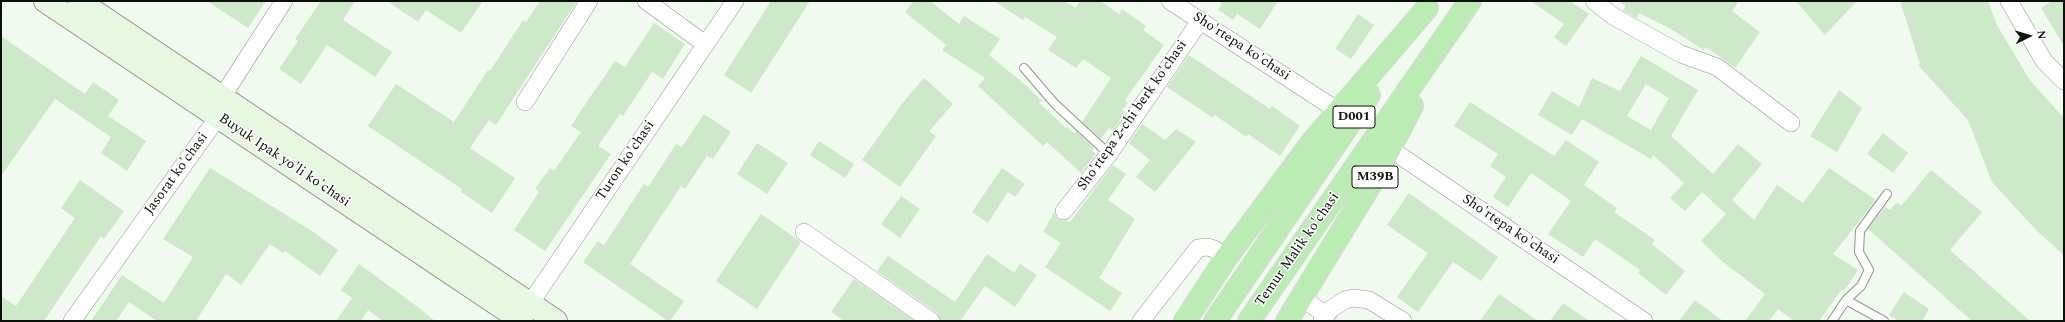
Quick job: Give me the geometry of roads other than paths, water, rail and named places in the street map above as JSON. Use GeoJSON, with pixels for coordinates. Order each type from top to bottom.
{"type":"FeatureCollection","features":[{"type":"Feature","properties":{"kind":"highway","name":"Temur Malik ko'chasi"},"geometry":{"type":"LineString","coordinates":[[1249,321],[1382,144],[1452,27],[1470,1]]}},
{"type":"Feature","properties":{"kind":"highway","name":"Temur Malik ko'chasi"},"geometry":{"type":"LineString","coordinates":[[1215,321],[1346,115],[1430,4]]}},
{"type":"Feature","properties":{"kind":"highway"},"geometry":{"type":"LineString","coordinates":[[1184,321],[1226,258],[1313,141],[1346,115]]}},
{"type":"Feature","properties":{"kind":"highway","name":"M39B"},"geometry":{"type":"LineString","coordinates":[[1287,321],[1375,177],[1382,144]]}},
{"type":"Feature","properties":{"kind":"main road","name":"Buyuk Ipak yo'li ko'chasi"},"geometry":{"type":"LineString","coordinates":[[45,1],[220,107]]}},
{"type":"Feature","properties":{"kind":"main road","name":"Buyuk Ipak yo'li ko'chasi"},"geometry":{"type":"LineString","coordinates":[[79,1],[220,107],[523,316],[556,321]]}},
{"type":"Feature","properties":{"kind":"street","name":"Jasorat ko'chasi"},"geometry":{"type":"LineString","coordinates":[[72,321],[220,107],[284,1]]}},
{"type":"Feature","properties":{"kind":"street"},"geometry":{"type":"LineString","coordinates":[[525,102],[589,1]]}},
{"type":"Feature","properties":{"kind":"street"},"geometry":{"type":"LineString","coordinates":[[646,1],[705,44]]}},
{"type":"Feature","properties":{"kind":"street","name":"Turon ko'chasi"},"geometry":{"type":"LineString","coordinates":[[523,316],[735,1]]}},
{"type":"Feature","properties":{"kind":"street","name":"Sho'rtepa ko'chasi"},"geometry":{"type":"LineString","coordinates":[[1170,1],[1346,115]]}},
{"type":"Feature","properties":{"kind":"street"},"geometry":{"type":"LineString","coordinates":[[1594,1],[1613,16],[1681,54],[1717,67],[1791,123]]}},
{"type":"Feature","properties":{"kind":"street"},"geometry":{"type":"LineString","coordinates":[[2010,1],[2044,61],[2064,81]]}},
{"type":"Feature","properties":{"kind":"street","name":"Sho'rtepa 2-chi berk ko'chasi"},"geometry":{"type":"LineString","coordinates":[[1064,210],[1109,154],[1200,21]]}},
{"type":"Feature","properties":{"kind":"street","name":"Sho'rtepa ko'chasi"},"geometry":{"type":"LineString","coordinates":[[1382,144],[1644,321]]}},
{"type":"Feature","properties":{"kind":"street"},"geometry":{"type":"LineString","coordinates":[[804,232],[931,321]]}},
{"type":"Feature","properties":{"kind":"street"},"geometry":{"type":"LineString","coordinates":[[1141,321],[1198,248],[1208,247],[1214,249],[1226,258]]}},
{"type":"Feature","properties":{"kind":"street"},"geometry":{"type":"LineString","coordinates":[[1302,298],[1324,318],[1331,309],[1345,300],[1361,298],[1378,304],[1403,321]]}},
{"type":"Feature","properties":{"kind":"lane"},"geometry":{"type":"LineString","coordinates":[[1024,68],[1055,104],[1109,154]]}},
{"type":"Feature","properties":{"kind":"lane"},"geometry":{"type":"LineString","coordinates":[[1832,321],[1846,300],[1861,286],[1869,270],[1859,252],[1860,231],[1887,194]]}},
{"type":"Feature","properties":{"kind":"lane"},"geometry":{"type":"LineString","coordinates":[[1846,300],[1884,321]]}}]}
